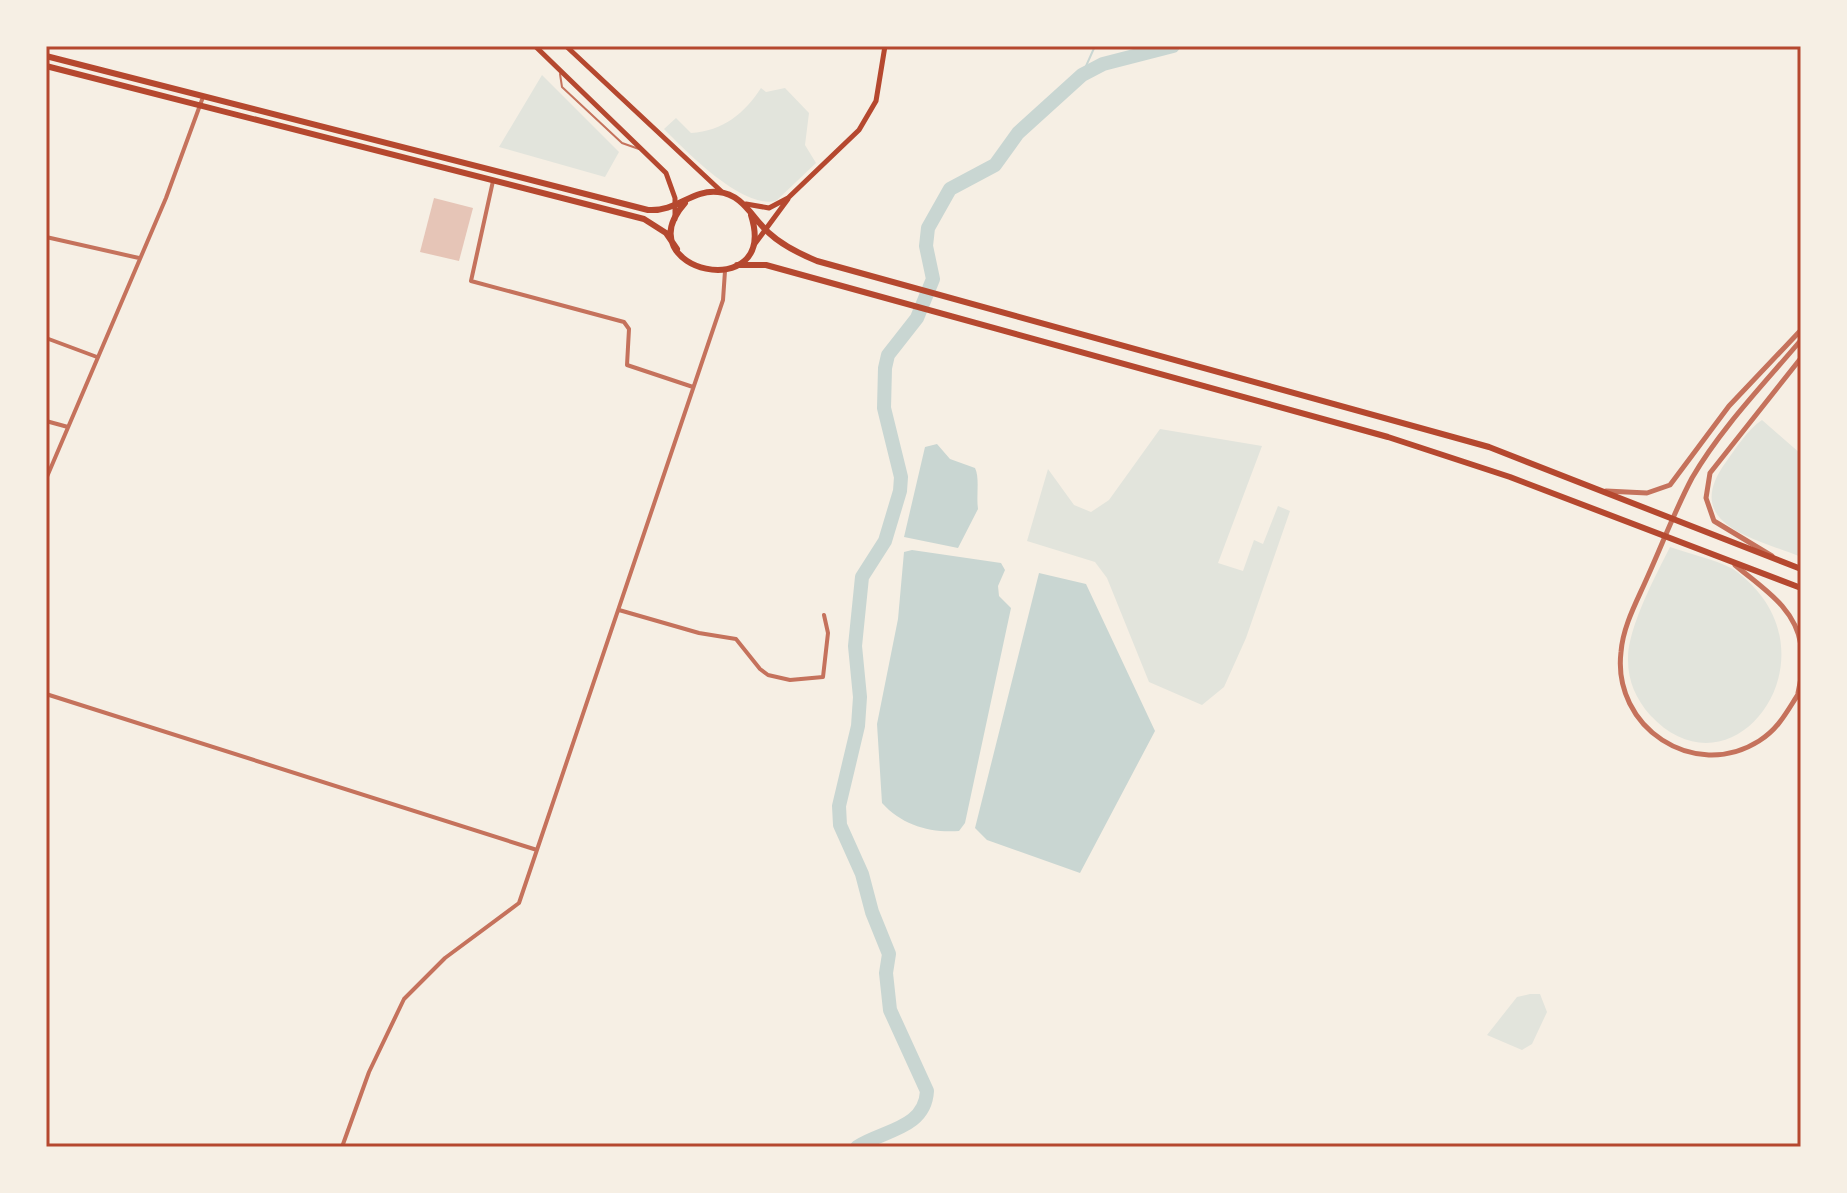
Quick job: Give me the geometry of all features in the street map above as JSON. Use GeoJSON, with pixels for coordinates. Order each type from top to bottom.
{"type":"FeatureCollection","features":[{"type":"Feature","properties":{"kind":"main road"},"geometry":{"type":"LineString","coordinates":[[535,46],[666,173],[675,207],[677,249]]}},
{"type":"Feature","properties":{"kind":"main road"},"geometry":{"type":"LineString","coordinates":[[566,46],[722,192],[744,205],[760,209],[788,198]]}},
{"type":"Feature","properties":{"kind":"main road"},"geometry":{"type":"LineString","coordinates":[[46,66],[644,219],[666,233],[683,259],[702,271],[725,271],[746,256],[788,198],[845,146],[869,117],[880,87],[885,46]]}},
{"type":"Feature","properties":{"kind":"main road"},"geometry":{"type":"LineString","coordinates":[[46,56],[631,206],[658,210],[675,207],[700,193],[722,192]]}},
{"type":"Feature","properties":{"kind":"main road"},"geometry":{"type":"LineString","coordinates":[[675,220],[691,198]]}},
{"type":"Feature","properties":{"kind":"main road"},"geometry":{"type":"LineString","coordinates":[[744,205],[765,230],[809,258],[1441,432],[1606,491],[1801,569]]}},
{"type":"Feature","properties":{"kind":"main road"},"geometry":{"type":"LineString","coordinates":[[744,205],[754,227],[746,256]]}},
{"type":"Feature","properties":{"kind":"main road"},"geometry":{"type":"LineString","coordinates":[[737,265],[766,265],[1388,437],[1510,477],[1801,588]]}},
{"type":"Feature","properties":{"kind":"street"},"geometry":{"type":"LineString","coordinates":[[46,479],[203,96]]}},
{"type":"Feature","properties":{"kind":"street"},"geometry":{"type":"LineString","coordinates":[[493,178],[471,281],[624,322],[629,329],[627,365],[693,387]]}},
{"type":"Feature","properties":{"kind":"street"},"geometry":{"type":"LineString","coordinates":[[46,237],[139,258]]}},
{"type":"Feature","properties":{"kind":"street"},"geometry":{"type":"LineString","coordinates":[[342,1147],[369,1072],[404,999],[445,958],[518,905],[723,300],[725,271]]}},
{"type":"Feature","properties":{"kind":"street"},"geometry":{"type":"LineString","coordinates":[[1606,491],[1647,493],[1670,485],[1729,406],[1801,330]]}},
{"type":"Feature","properties":{"kind":"street"},"geometry":{"type":"LineString","coordinates":[[46,338],[97,357]]}},
{"type":"Feature","properties":{"kind":"street"},"geometry":{"type":"LineString","coordinates":[[1801,340],[1722,435],[1692,479],[1622,640],[1621,673],[1630,704],[1642,723],[1666,744],[1706,755],[1736,751],[1761,739],[1783,720],[1800,692],[1801,678]]}},
{"type":"Feature","properties":{"kind":"street"},"geometry":{"type":"LineString","coordinates":[[1783,562],[1714,521],[1706,492],[1717,461],[1801,358]]}},
{"type":"Feature","properties":{"kind":"street"},"geometry":{"type":"LineString","coordinates":[[46,421],[68,427]]}},
{"type":"Feature","properties":{"kind":"street"},"geometry":{"type":"LineString","coordinates":[[1728,559],[1778,600],[1797,629],[1801,645]]}},
{"type":"Feature","properties":{"kind":"street"},"geometry":{"type":"LineString","coordinates":[[619,610],[699,633],[736,639],[762,671],[790,680],[823,677],[828,633],[824,615]]}},
{"type":"Feature","properties":{"kind":"street"},"geometry":{"type":"LineString","coordinates":[[46,694],[537,850]]}},
{"type":"Feature","properties":{"kind":"lane"},"geometry":{"type":"LineString","coordinates":[[560,70],[562,87],[622,143],[644,150]]}},
{"type":"Feature","properties":{"kind":"shaded area"},"geometry":{"type":"Polygon","coordinates":[[[542,75],[619,152],[605,177],[499,147],[542,75]]]}},
{"type":"Feature","properties":{"kind":"shaded area"},"geometry":{"type":"Polygon","coordinates":[[[761,88],[766,92],[785,88],[809,113],[805,145],[816,163],[776,201],[762,201],[732,188],[664,129],[676,118],[691,133],[713,129],[740,113],[761,88]]]}},
{"type":"Feature","properties":{"kind":"shaded area"},"geometry":{"type":"Polygon","coordinates":[[[1762,420],[1801,454],[1801,557],[1729,526],[1717,515],[1712,501],[1714,483],[1726,462],[1762,420]]]}},
{"type":"Feature","properties":{"kind":"shaded area"},"geometry":{"type":"Polygon","coordinates":[[[1160,429],[1262,446],[1218,563],[1243,571],[1254,540],[1263,544],[1278,506],[1290,511],[1246,638],[1224,687],[1202,705],[1149,682],[1107,578],[1095,562],[1027,541],[1048,469],[1074,505],[1091,512],[1109,500],[1160,429]]]}},
{"type":"Feature","properties":{"kind":"shaded area"},"geometry":{"type":"Polygon","coordinates":[[[937,444],[950,459],[975,468],[976,472],[978,509],[958,548],[904,537],[925,447],[937,444]]]}},
{"type":"Feature","properties":{"kind":"shaded area"},"geometry":{"type":"Polygon","coordinates":[[[1670,547],[1733,569],[1766,602],[1780,638],[1779,675],[1766,706],[1744,730],[1715,742],[1683,738],[1650,715],[1637,696],[1629,675],[1632,633],[1643,602],[1670,547]]]}},
{"type":"Feature","properties":{"kind":"shaded area"},"geometry":{"type":"Polygon","coordinates":[[[912,550],[1001,563],[1005,570],[998,586],[999,596],[1011,608],[965,823],[959,831],[937,831],[917,826],[898,817],[882,803],[877,724],[898,619],[904,552],[912,550]]]}},
{"type":"Feature","properties":{"kind":"shaded area"},"geometry":{"type":"Polygon","coordinates":[[[1039,573],[1086,584],[1155,731],[1080,873],[987,840],[975,828],[1039,573]]]}},
{"type":"Feature","properties":{"kind":"shaded area"},"geometry":{"type":"Polygon","coordinates":[[[1540,994],[1547,1012],[1532,1044],[1522,1050],[1487,1035],[1517,997],[1540,994]]]}},
{"type":"Feature","properties":{"kind":"building"},"geometry":{"type":"Polygon","coordinates":[[[434,198],[473,208],[459,261],[420,252],[434,198]]]}},
{"type":"Feature","properties":{"kind":"waterway"},"geometry":{"type":"LineString","coordinates":[[1082,75],[1095,46]]}},
{"type":"Feature","properties":{"kind":"waterway"},"geometry":{"type":"LineString","coordinates":[[857,1147],[911,1121],[924,1104],[927,1091],[890,1010],[886,973],[889,954],[872,912],[862,874],[840,825],[839,806],[858,726],[860,697],[855,646],[862,577],[885,541],[900,491],[901,477],[884,408],[888,355],[917,318],[933,279],[926,246],[928,228],[950,189],[995,165],[1018,133],[1082,75],[1103,64],[1173,46]]}}]}
